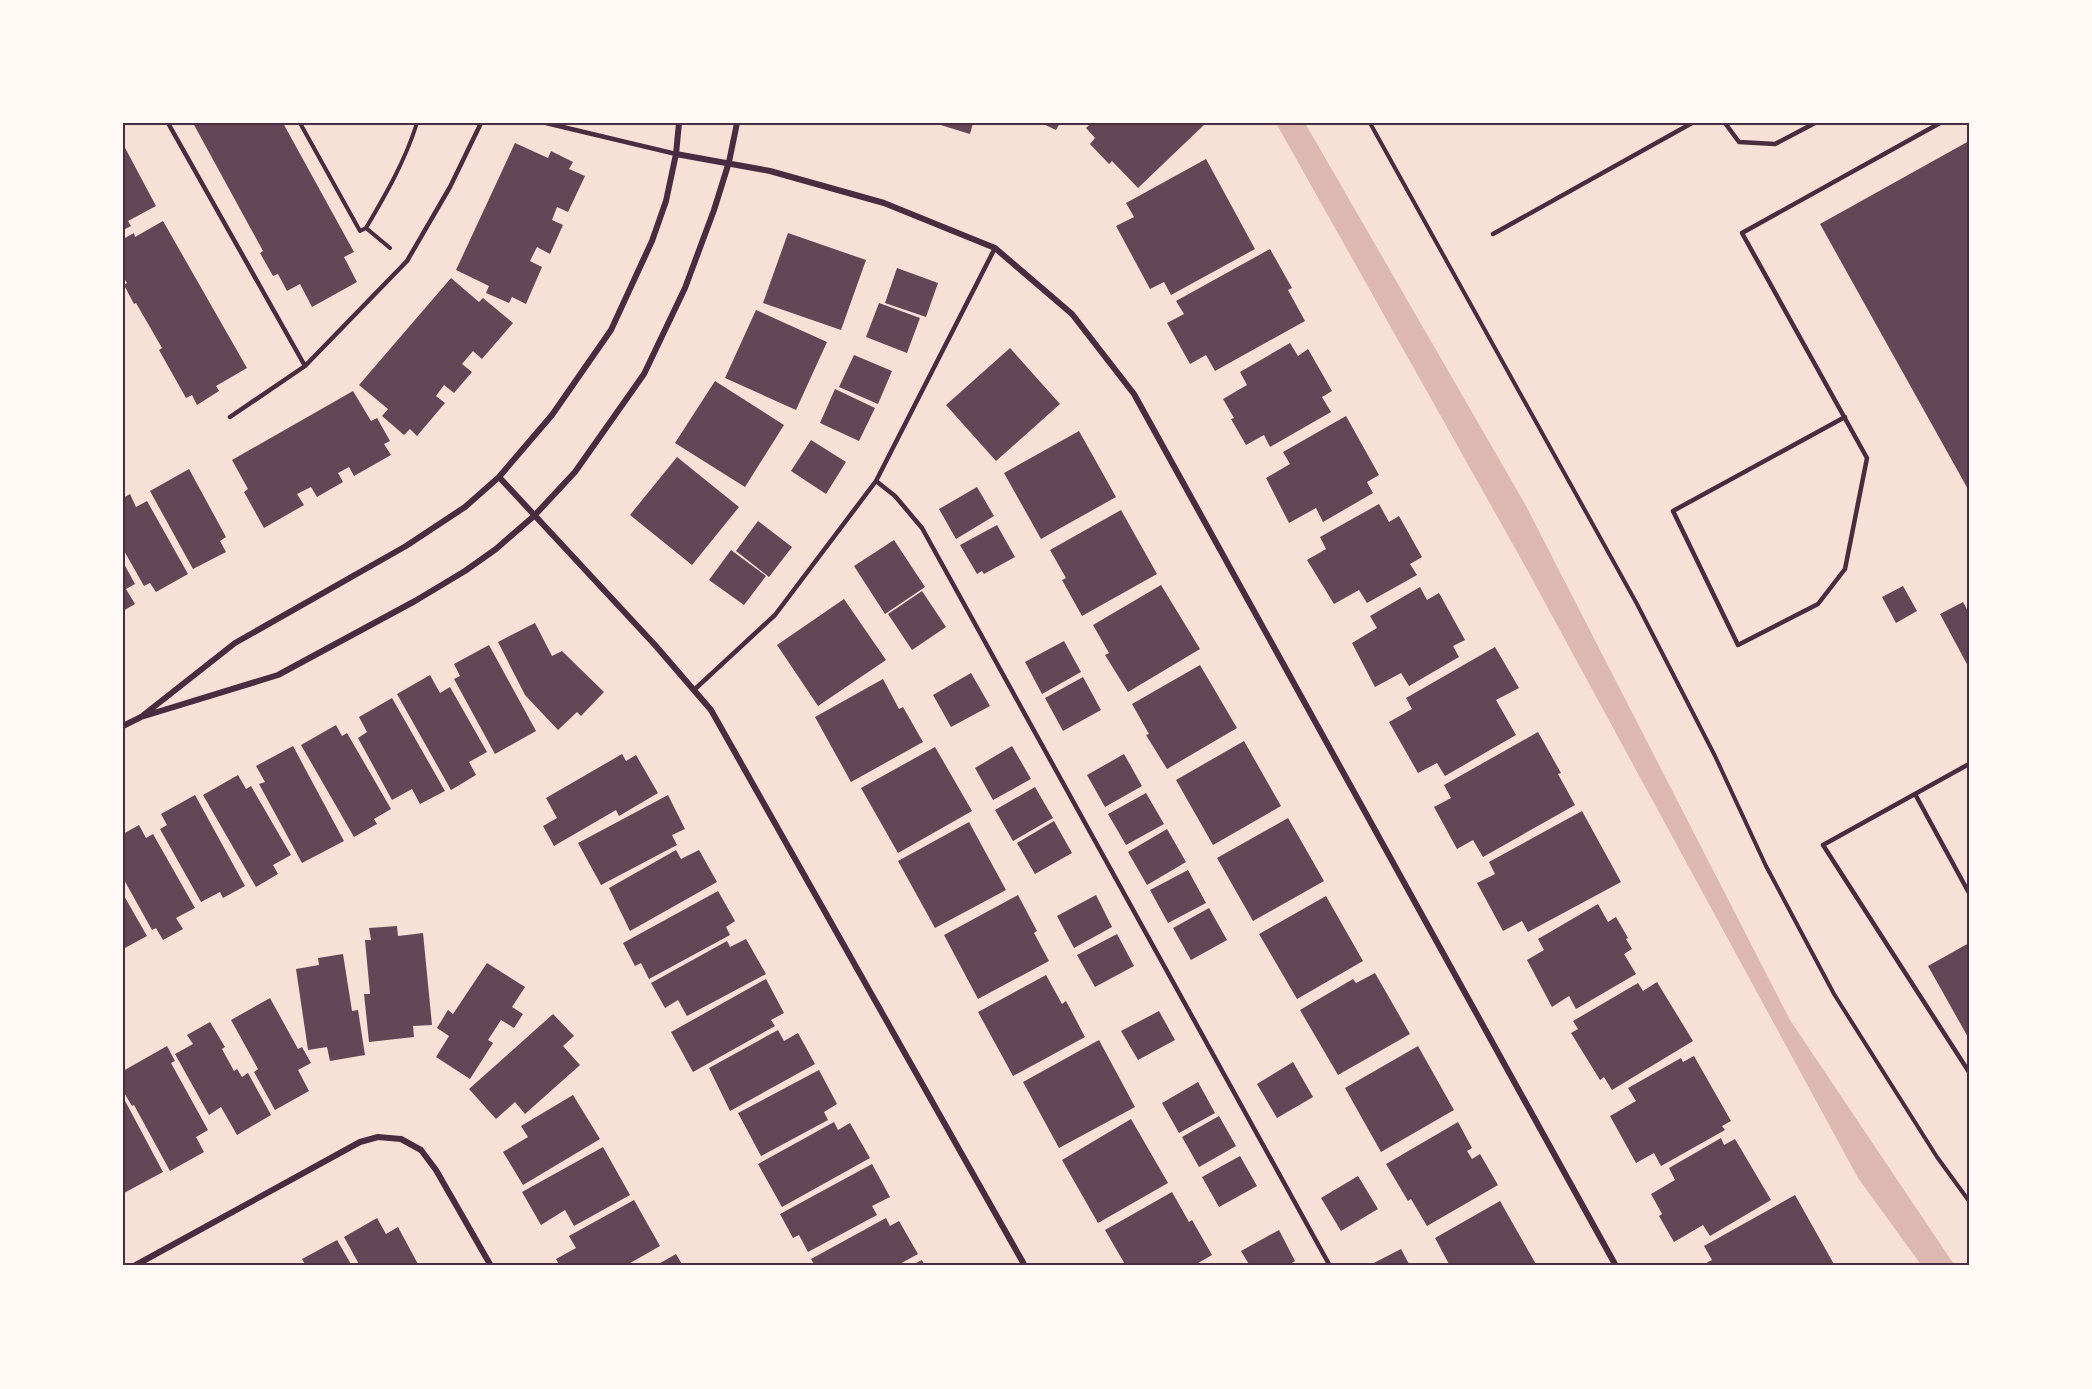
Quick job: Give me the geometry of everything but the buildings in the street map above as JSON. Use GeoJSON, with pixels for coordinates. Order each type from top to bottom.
{"type":"FeatureCollection","features":[{"type":"Feature","properties":{"kind":"street"},"geometry":{"type":"LineString","coordinates":[[141,717],[235,643],[406,546],[465,507],[499,477],[552,415],[611,330],[652,240],[666,201],[676,154],[679,123]]}},
{"type":"Feature","properties":{"kind":"street"},"geometry":{"type":"LineString","coordinates":[[123,726],[141,717],[278,675],[415,601],[465,571],[496,549],[534,516],[575,472],[644,374],[685,288],[714,210],[729,162],[737,123]]}},
{"type":"Feature","properties":{"kind":"street"},"geometry":{"type":"LineString","coordinates":[[676,154],[770,171],[884,202],[995,248],[1072,314],[1134,394],[1616,1266]]}},
{"type":"Feature","properties":{"kind":"street"},"geometry":{"type":"LineString","coordinates":[[499,477],[655,645],[711,710],[1024,1266]]}},
{"type":"Feature","properties":{"kind":"street"},"geometry":{"type":"LineString","coordinates":[[134,1266],[360,1142],[378,1137],[400,1139],[421,1150],[436,1170],[491,1266]]}},
{"type":"Feature","properties":{"kind":"lane"},"geometry":{"type":"LineString","coordinates":[[168,123],[305,366]]}},
{"type":"Feature","properties":{"kind":"lane"},"geometry":{"type":"LineString","coordinates":[[230,417],[305,366],[407,261],[450,187],[481,123]]}},
{"type":"Feature","properties":{"kind":"lane"},"geometry":{"type":"LineString","coordinates":[[546,123],[676,154]]}},
{"type":"Feature","properties":{"kind":"lane"},"geometry":{"type":"LineString","coordinates":[[1493,234],[1692,123]]}},
{"type":"Feature","properties":{"kind":"lane"},"geometry":{"type":"LineString","coordinates":[[1725,123],[1739,142],[1776,144],[1815,123]]}},
{"type":"Feature","properties":{"kind":"lane"},"geometry":{"type":"LineString","coordinates":[[1845,417],[1673,511],[1737,645],[1818,604],[1845,569],[1867,458],[1845,417],[1742,232],[1940,123]]}},
{"type":"Feature","properties":{"kind":"lane"},"geometry":{"type":"LineString","coordinates":[[694,690],[775,615],[876,481],[995,248]]}},
{"type":"Feature","properties":{"kind":"lane"},"geometry":{"type":"LineString","coordinates":[[876,481],[895,496],[922,528],[1330,1266]]}},
{"type":"Feature","properties":{"kind":"lane"},"geometry":{"type":"LineString","coordinates":[[1969,764],[1823,845],[1969,1072]]}},
{"type":"Feature","properties":{"kind":"lane"},"geometry":{"type":"LineString","coordinates":[[1915,794],[1969,893]]}},
{"type":"Feature","properties":{"kind":"path"},"geometry":{"type":"LineString","coordinates":[[300,123],[360,231],[366,228],[395,178],[408,151],[417,123]]}},
{"type":"Feature","properties":{"kind":"path"},"geometry":{"type":"LineString","coordinates":[[1370,123],[1637,603],[1716,756],[1766,866],[1834,994],[1937,1157],[1969,1202]]}},
{"type":"Feature","properties":{"kind":"path"},"geometry":{"type":"LineString","coordinates":[[366,228],[407,261]]}},
{"type":"Feature","properties":{"kind":"shaded area"},"geometry":{"type":"Polygon","coordinates":[[[1276,123],[1305,123],[1525,504],[1790,1020],[1955,1266],[1922,1266],[1858,1178],[1525,566],[1276,123]]]}}]}
